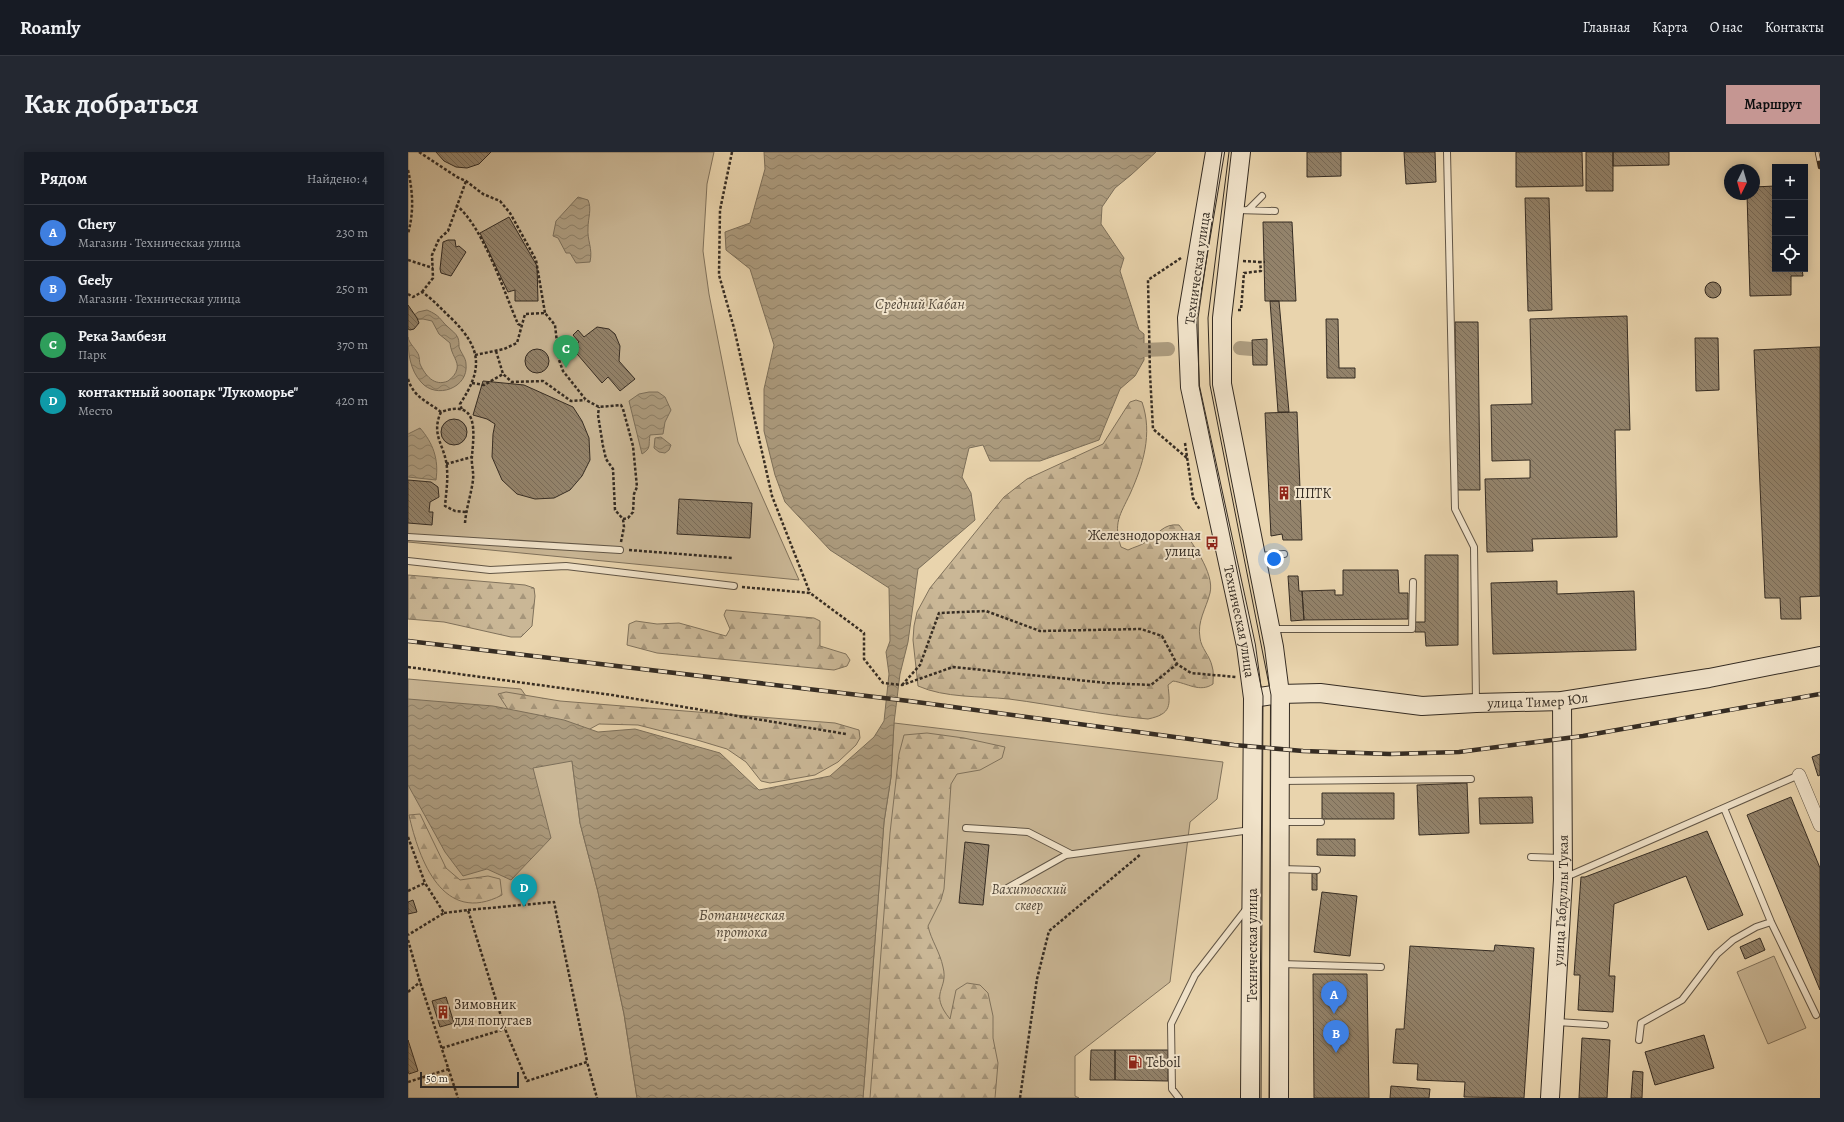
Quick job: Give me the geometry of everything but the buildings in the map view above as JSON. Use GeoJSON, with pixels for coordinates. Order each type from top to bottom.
{"type":"FeatureCollection","features":[{"type":"Feature","properties":{"kind":"main road","name":"Техническая улица"},"geometry":{"type":"LineString","coordinates":[[1215,152],[1187,318],[1190,386],[1246,646],[1253,698],[1250,1098]]}},
{"type":"Feature","properties":{"kind":"main road","name":"Техническая улица"},"geometry":{"type":"LineString","coordinates":[[1241,152],[1241,210],[1227,314],[1222,384],[1270,629],[1280,694],[1281,781],[1279,1098]]}},
{"type":"Feature","properties":{"kind":"main road","name":"улица Тимер Юл"},"geometry":{"type":"LineString","coordinates":[[1253,698],[1280,694],[1320,693],[1422,706],[1476,702],[1562,702],[1709,678],[1820,656]]}},
{"type":"Feature","properties":{"kind":"main road","name":"улица Габдуллы Тукая"},"geometry":{"type":"LineString","coordinates":[[1550,1098],[1563,879],[1562,702]]}},
{"type":"Feature","properties":{"kind":"street"},"geometry":{"type":"LineString","coordinates":[[1798,775],[1820,825]]}},
{"type":"Feature","properties":{"kind":"lane"},"geometry":{"type":"LineString","coordinates":[[1447,152],[1455,509],[1474,547],[1476,702]]}},
{"type":"Feature","properties":{"kind":"lane"},"geometry":{"type":"LineString","coordinates":[[1241,210],[1262,196]]}},
{"type":"Feature","properties":{"kind":"lane"},"geometry":{"type":"LineString","coordinates":[[1241,210],[1275,211]]}},
{"type":"Feature","properties":{"kind":"lane"},"geometry":{"type":"LineString","coordinates":[[408,537],[620,550]]}},
{"type":"Feature","properties":{"kind":"lane"},"geometry":{"type":"LineString","coordinates":[[1256,556],[1284,554]]}},
{"type":"Feature","properties":{"kind":"lane"},"geometry":{"type":"LineString","coordinates":[[408,562],[490,570],[566,566],[734,586]]}},
{"type":"Feature","properties":{"kind":"lane"},"geometry":{"type":"LineString","coordinates":[[1270,629],[1412,629],[1413,582]]}},
{"type":"Feature","properties":{"kind":"lane"},"geometry":{"type":"LineString","coordinates":[[1563,879],[1798,775]]}},
{"type":"Feature","properties":{"kind":"lane"},"geometry":{"type":"LineString","coordinates":[[1281,781],[1471,779]]}},
{"type":"Feature","properties":{"kind":"lane"},"geometry":{"type":"LineString","coordinates":[[1724,808],[1771,922],[1816,1015]]}},
{"type":"Feature","properties":{"kind":"lane"},"geometry":{"type":"LineString","coordinates":[[1280,822],[1321,822]]}},
{"type":"Feature","properties":{"kind":"lane"},"geometry":{"type":"LineString","coordinates":[[966,828],[1028,832],[1071,854]]}},
{"type":"Feature","properties":{"kind":"lane"},"geometry":{"type":"LineString","coordinates":[[1002,891],[1066,855],[1252,830]]}},
{"type":"Feature","properties":{"kind":"lane"},"geometry":{"type":"LineString","coordinates":[[1531,857],[1563,858]]}},
{"type":"Feature","properties":{"kind":"lane"},"geometry":{"type":"LineString","coordinates":[[1280,869],[1317,870]]}},
{"type":"Feature","properties":{"kind":"lane"},"geometry":{"type":"LineString","coordinates":[[1179,1098],[1172,1089],[1171,1024],[1195,975],[1252,900]]}},
{"type":"Feature","properties":{"kind":"lane"},"geometry":{"type":"LineString","coordinates":[[1639,1040],[1641,1023],[1682,1000],[1717,954],[1733,940],[1756,927],[1771,922]]}},
{"type":"Feature","properties":{"kind":"lane"},"geometry":{"type":"LineString","coordinates":[[1280,964],[1381,967]]}},
{"type":"Feature","properties":{"kind":"lane"},"geometry":{"type":"LineString","coordinates":[[1554,1022],[1605,1026]]}},
{"type":"Feature","properties":{"kind":"path"},"geometry":{"type":"LineString","coordinates":[[420,152],[457,177],[466,180],[483,194],[500,201],[510,213],[536,260],[545,313],[555,325],[559,360],[563,371],[586,400],[599,407],[621,405],[633,446],[637,487],[634,494],[633,512],[628,518],[623,519]]}},
{"type":"Feature","properties":{"kind":"path"},"geometry":{"type":"LineString","coordinates":[[732,152],[720,210],[719,275],[734,328],[772,496],[810,593]]}},
{"type":"Feature","properties":{"kind":"path"},"geometry":{"type":"LineString","coordinates":[[408,170],[414,200],[413,217],[408,234]]}},
{"type":"Feature","properties":{"kind":"path"},"geometry":{"type":"LineString","coordinates":[[408,294],[413,297],[422,292],[433,278],[432,255],[439,239],[448,231],[466,180]]}},
{"type":"Feature","properties":{"kind":"path"},"geometry":{"type":"LineString","coordinates":[[456,205],[463,210],[474,226],[499,277],[518,324],[522,326]]}},
{"type":"Feature","properties":{"kind":"path"},"geometry":{"type":"LineString","coordinates":[[1184,256],[1148,280],[1153,429],[1187,458]]}},
{"type":"Feature","properties":{"kind":"path"},"geometry":{"type":"LineString","coordinates":[[408,260],[433,268]]}},
{"type":"Feature","properties":{"kind":"path"},"geometry":{"type":"LineString","coordinates":[[1239,261],[1264,262]]}},
{"type":"Feature","properties":{"kind":"path"},"geometry":{"type":"LineString","coordinates":[[1227,314],[1241,310],[1244,273],[1261,271],[1260,262]]}},
{"type":"Feature","properties":{"kind":"path"},"geometry":{"type":"LineString","coordinates":[[422,292],[441,307],[471,341],[476,375],[460,404],[462,410]]}},
{"type":"Feature","properties":{"kind":"path"},"geometry":{"type":"LineString","coordinates":[[474,355],[496,351],[517,343],[525,314],[545,313]]}},
{"type":"Feature","properties":{"kind":"path"},"geometry":{"type":"LineString","coordinates":[[496,351],[503,374],[512,382],[542,381],[571,401],[586,400]]}},
{"type":"Feature","properties":{"kind":"path"},"geometry":{"type":"LineString","coordinates":[[472,383],[484,385],[503,374]]}},
{"type":"Feature","properties":{"kind":"path"},"geometry":{"type":"LineString","coordinates":[[408,380],[409,385],[418,396],[442,412]]}},
{"type":"Feature","properties":{"kind":"path"},"geometry":{"type":"LineString","coordinates":[[599,407],[598,415],[603,446],[606,459],[613,469],[615,510],[623,519],[624,526],[620,550],[732,558]]}},
{"type":"Feature","properties":{"kind":"path"},"geometry":{"type":"LineString","coordinates":[[465,524],[467,512],[474,470],[472,457],[475,426],[470,416],[462,410],[451,409],[442,412],[437,422],[436,433],[445,454],[445,506],[454,511],[467,512]]}},
{"type":"Feature","properties":{"kind":"path"},"geometry":{"type":"LineString","coordinates":[[1184,435],[1192,498],[1204,516]]}},
{"type":"Feature","properties":{"kind":"path"},"geometry":{"type":"LineString","coordinates":[[446,464],[472,457]]}},
{"type":"Feature","properties":{"kind":"path"},"geometry":{"type":"LineString","coordinates":[[734,586],[810,593],[864,633],[864,659],[883,682],[902,685],[953,667],[1107,683],[1151,685],[1177,664]]}},
{"type":"Feature","properties":{"kind":"path"},"geometry":{"type":"LineString","coordinates":[[902,685],[920,665],[939,613],[986,611],[1040,631],[1141,629],[1162,636],[1177,664],[1191,672],[1242,677]]}},
{"type":"Feature","properties":{"kind":"path"},"geometry":{"type":"LineString","coordinates":[[408,667],[612,696],[846,734]]}},
{"type":"Feature","properties":{"kind":"path"},"geometry":{"type":"LineString","coordinates":[[408,837],[425,883],[444,913]]}},
{"type":"Feature","properties":{"kind":"path"},"geometry":{"type":"LineString","coordinates":[[1020,1098],[1037,979],[1049,931],[1155,843]]}},
{"type":"Feature","properties":{"kind":"path"},"geometry":{"type":"LineString","coordinates":[[408,891],[425,883]]}},
{"type":"Feature","properties":{"kind":"path"},"geometry":{"type":"LineString","coordinates":[[408,935],[444,913],[554,902],[587,1062],[597,1098]]}},
{"type":"Feature","properties":{"kind":"path"},"geometry":{"type":"LineString","coordinates":[[468,910],[505,1029],[528,1081],[587,1062]]}},
{"type":"Feature","properties":{"kind":"path"},"geometry":{"type":"LineString","coordinates":[[408,940],[420,982],[458,1098]]}},
{"type":"Feature","properties":{"kind":"path"},"geometry":{"type":"LineString","coordinates":[[408,992],[420,982]]}},
{"type":"Feature","properties":{"kind":"path"},"geometry":{"type":"LineString","coordinates":[[442,1048],[505,1029]]}},
{"type":"Feature","properties":{"kind":"path"},"geometry":{"type":"LineString","coordinates":[[408,1082],[449,1069]]}},
{"type":"Feature","properties":{"kind":"green space"},"geometry":{"type":"Polygon","coordinates":[[[408,152],[714,152],[707,184],[703,251],[709,294],[738,442],[799,580],[408,542],[408,152]]]}},
{"type":"Feature","properties":{"kind":"green space"},"geometry":{"type":"Polygon","coordinates":[[[1136,400],[1142,402],[1145,414],[1147,426],[1145,449],[1139,472],[1119,519],[1118,532],[1121,547],[1128,550],[1142,545],[1161,530],[1169,526],[1179,525],[1195,548],[1206,567],[1211,585],[1199,632],[1201,642],[1213,668],[1213,684],[1208,687],[1198,688],[1173,681],[1168,685],[1168,708],[1162,714],[1148,719],[1009,699],[951,695],[928,690],[918,686],[913,640],[914,626],[917,612],[930,588],[1004,497],[1027,479],[1103,444],[1130,402],[1136,400]]]}},
{"type":"Feature","properties":{"kind":"green space"},"geometry":{"type":"Polygon","coordinates":[[[408,575],[525,585],[534,588],[535,596],[532,626],[521,637],[511,637],[444,622],[408,619],[408,575]]]}},
{"type":"Feature","properties":{"kind":"green space"},"geometry":{"type":"Polygon","coordinates":[[[726,610],[814,618],[820,621],[820,646],[846,654],[850,660],[847,666],[834,670],[657,653],[627,645],[629,624],[636,621],[657,624],[679,623],[726,636],[730,629],[724,615],[726,610]]]}},
{"type":"Feature","properties":{"kind":"green space"},"geometry":{"type":"Polygon","coordinates":[[[408,679],[521,689],[572,761],[580,823],[598,892],[624,1014],[637,1098],[408,1098],[408,679]]]}},
{"type":"Feature","properties":{"kind":"green space"},"geometry":{"type":"Polygon","coordinates":[[[506,692],[560,701],[835,723],[859,730],[860,738],[856,745],[838,762],[815,775],[770,783],[761,781],[746,762],[727,749],[697,740],[638,725],[599,724],[579,735],[513,717],[498,694],[506,692]]]}},
{"type":"Feature","properties":{"kind":"green space","name":"Вахитовский сквер"},"geometry":{"type":"Polygon","coordinates":[[[894,723],[1223,762],[1217,799],[1190,822],[1170,982],[1075,1056],[1075,1096],[1079,1098],[863,1098],[884,822],[891,777],[894,723]]]}},
{"type":"Feature","properties":{"kind":"green space"},"geometry":{"type":"Polygon","coordinates":[[[927,733],[964,738],[1005,747],[1002,758],[980,770],[957,774],[951,784],[944,889],[941,900],[928,926],[943,967],[944,981],[940,992],[940,1003],[950,1019],[956,990],[967,983],[980,985],[988,993],[993,1016],[993,1038],[998,1063],[995,1098],[870,1098],[890,833],[899,754],[904,735],[927,733]]]}},
{"type":"Feature","properties":{"kind":"green space"},"geometry":{"type":"Polygon","coordinates":[[[420,814],[446,868],[460,880],[488,876],[500,879],[502,895],[481,902],[464,902],[449,895],[437,884],[419,851],[413,833],[409,815],[420,814]]]}},
{"type":"Feature","properties":{"kind":"green space"},"geometry":{"type":"Polygon","coordinates":[[[1774,956],[1806,1028],[1768,1044],[1737,972],[1774,956]]]}},
{"type":"Feature","properties":{"kind":"water"},"geometry":{"type":"Polygon","coordinates":[[[764,152],[1156,152],[1115,188],[1102,207],[1101,224],[1124,258],[1120,271],[1139,330],[1144,334],[1144,360],[1135,376],[1120,389],[1099,440],[1040,461],[990,461],[983,445],[969,448],[962,477],[971,493],[975,520],[918,569],[908,642],[900,674],[894,723],[891,777],[884,822],[863,1098],[637,1098],[624,1014],[598,892],[580,823],[572,761],[533,768],[551,838],[511,880],[487,869],[463,876],[445,852],[408,785],[408,699],[493,706],[564,720],[598,732],[635,729],[720,753],[759,790],[830,776],[874,737],[884,721],[889,674],[886,652],[890,641],[889,588],[830,550],[785,502],[775,475],[764,431],[764,389],[774,345],[750,269],[726,250],[725,232],[750,223],[765,169],[764,152]]]}},
{"type":"Feature","properties":{"kind":"water"},"geometry":{"type":"Polygon","coordinates":[[[578,197],[588,200],[589,203],[590,210],[588,233],[591,253],[590,262],[576,263],[570,253],[566,253],[558,238],[553,236],[556,221],[578,197]]]}},
{"type":"Feature","properties":{"kind":"water"},"geometry":{"type":"Polygon","coordinates":[[[427,310],[437,316],[456,335],[466,364],[466,372],[457,385],[443,391],[427,387],[421,382],[414,372],[409,355],[408,337],[410,343],[419,356],[422,368],[431,379],[438,382],[448,381],[456,373],[457,363],[450,343],[439,334],[432,321],[423,319],[408,320],[418,312],[427,310]]]}},
{"type":"Feature","properties":{"kind":"water"},"geometry":{"type":"Polygon","coordinates":[[[658,392],[665,397],[671,410],[665,422],[663,434],[650,435],[649,446],[642,454],[629,401],[639,394],[658,392]]]}},
{"type":"Feature","properties":{"kind":"water"},"geometry":{"type":"Polygon","coordinates":[[[420,428],[432,446],[436,458],[436,480],[408,477],[408,434],[420,428]]]}},
{"type":"Feature","properties":{"kind":"water"},"geometry":{"type":"Polygon","coordinates":[[[661,437],[671,445],[669,450],[665,453],[659,452],[654,448],[655,438],[661,437]]]}},
{"type":"Feature","properties":{"kind":"waterway"},"geometry":{"type":"LineString","coordinates":[[1240,348],[1252,349]]}},
{"type":"Feature","properties":{"kind":"waterway"},"geometry":{"type":"LineString","coordinates":[[1144,350],[1168,349]]}},
{"type":"Feature","properties":{"kind":"tram line"},"geometry":{"type":"LineString","coordinates":[[1222,152],[1198,318],[1199,386],[1263,696],[1261,1098]]}},
{"type":"Feature","properties":{"kind":"tram line"},"geometry":{"type":"LineString","coordinates":[[1229,152],[1208,318],[1210,385],[1271,695],[1269,1098]]}},
{"type":"Feature","properties":{"kind":"railway"},"geometry":{"type":"LineString","coordinates":[[1817,152],[1820,167]]}},
{"type":"Feature","properties":{"kind":"railway"},"geometry":{"type":"LineString","coordinates":[[408,641],[909,701],[1234,745],[1303,751],[1390,754],[1459,752],[1583,736],[1820,694]]}},
{"type":"Feature","properties":{"kind":"place","name":"Река Замбези"},"geometry":{"type":"Point","coordinates":[566,368]}},
{"type":"Feature","properties":{"kind":"place","name":"ППТК"},"geometry":{"type":"Point","coordinates":[1284,493]}},
{"type":"Feature","properties":{"kind":"place","name":"Железнодорожная улица"},"geometry":{"type":"Point","coordinates":[1212,543]}},
{"type":"Feature","properties":{"kind":"place","name":"контактный зоопарк \"Лукоморье\""},"geometry":{"type":"Point","coordinates":[524,907]}},
{"type":"Feature","properties":{"kind":"place","name":"Зимовник для попугаев"},"geometry":{"type":"Point","coordinates":[443,1012]}},
{"type":"Feature","properties":{"kind":"place","name":"Chery"},"geometry":{"type":"Point","coordinates":[1334,1014]}},
{"type":"Feature","properties":{"kind":"place","name":"Geely"},"geometry":{"type":"Point","coordinates":[1336,1053]}},
{"type":"Feature","properties":{"kind":"place","name":"Teboil"},"geometry":{"type":"Point","coordinates":[1135,1062]}},
{"type":"Feature","properties":{"kind":"water label","name":"Средний Кабан"},"geometry":{"type":"Point","coordinates":[920,304]}},
{"type":"Feature","properties":{"kind":"water label","name":"Ботаническая протока"},"geometry":{"type":"Point","coordinates":[742,924]}}]}
